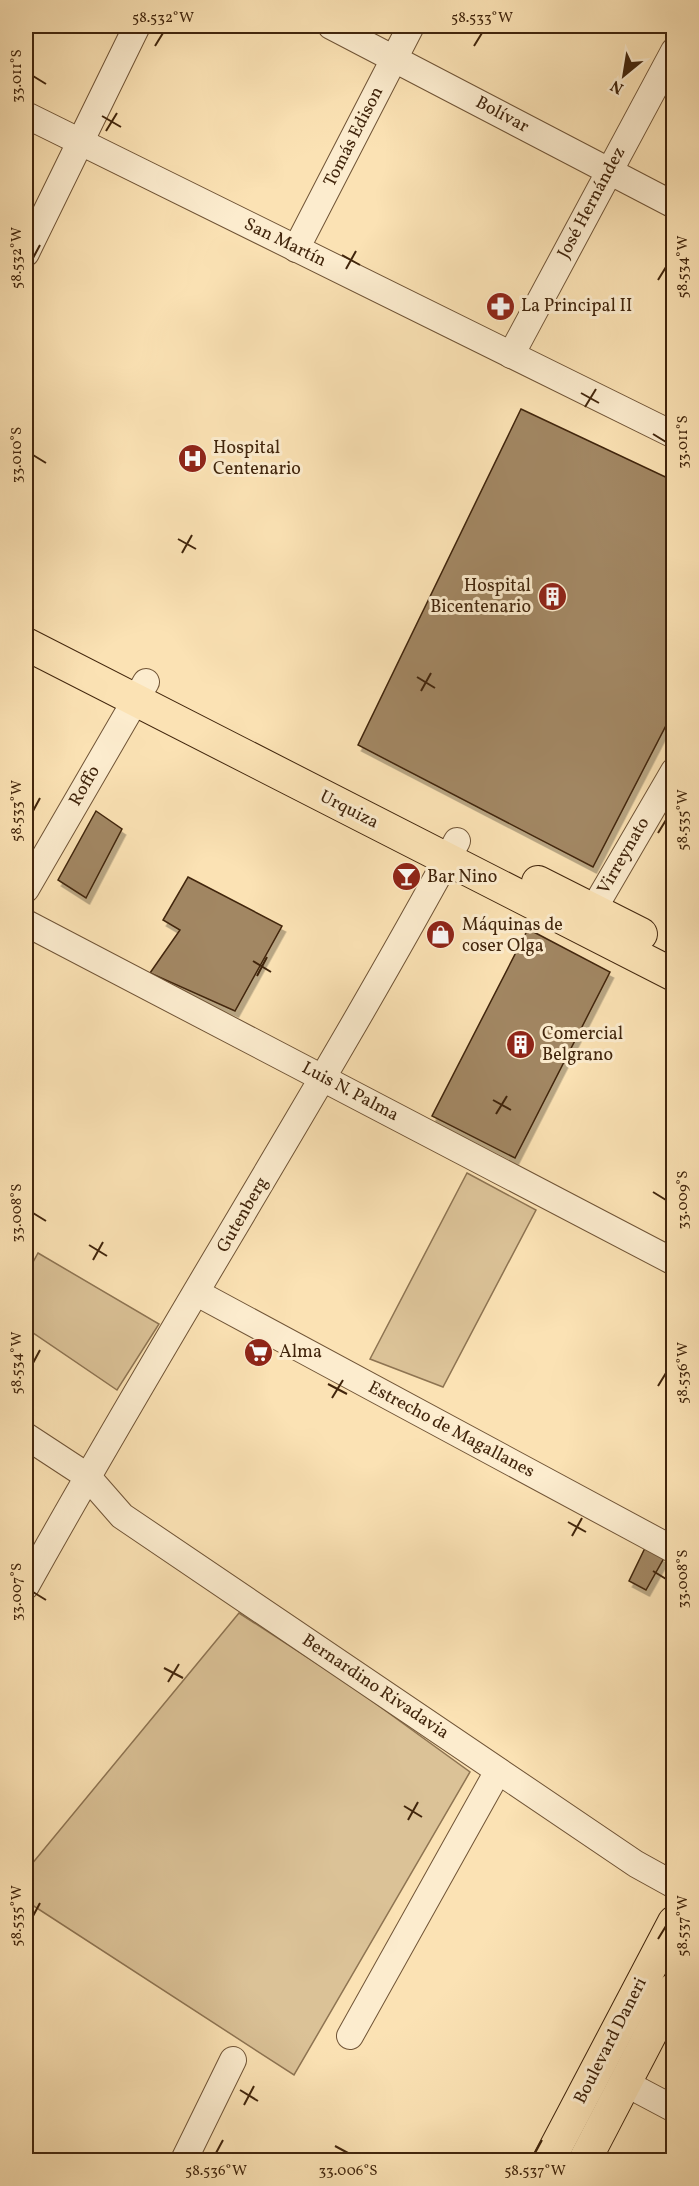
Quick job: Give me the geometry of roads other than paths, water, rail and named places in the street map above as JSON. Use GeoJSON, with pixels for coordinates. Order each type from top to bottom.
{"type":"FeatureCollection","features":[{"type":"Feature","properties":{"kind":"main road","name":"Urquiza"},"geometry":{"type":"LineString","coordinates":[[26,623],[140,692]]}},
{"type":"Feature","properties":{"kind":"main road","name":"Urquiza"},"geometry":{"type":"LineString","coordinates":[[26,644],[140,692],[452,850],[674,975]]}},
{"type":"Feature","properties":{"kind":"main road","name":"Urquiza"},"geometry":{"type":"LineString","coordinates":[[452,850],[593,910],[674,951]]}},
{"type":"Feature","properties":{"kind":"main road","name":"Boulevard Daneri"},"geometry":{"type":"LineString","coordinates":[[549,2160],[674,1922]]}},
{"type":"Feature","properties":{"kind":"main road","name":"Boulevard Daneri"},"geometry":{"type":"LineString","coordinates":[[591,2148],[674,1989]]}},
{"type":"Feature","properties":{"kind":"main road"},"geometry":{"type":"LineString","coordinates":[[570,2121],[591,2148]]}},
{"type":"Feature","properties":{"kind":"street"},"geometry":{"type":"LineString","coordinates":[[26,253],[137,26]]}},
{"type":"Feature","properties":{"kind":"street","name":"Bolívar"},"geometry":{"type":"LineString","coordinates":[[331,26],[674,205]]}},
{"type":"Feature","properties":{"kind":"street","name":"Tomás Edison"},"geometry":{"type":"LineString","coordinates":[[296,249],[411,26]]}},
{"type":"Feature","properties":{"kind":"street","name":"José Hernández"},"geometry":{"type":"LineString","coordinates":[[511,355],[674,51]]}},
{"type":"Feature","properties":{"kind":"street","name":"San Martín"},"geometry":{"type":"LineString","coordinates":[[26,115],[674,435]]}},
{"type":"Feature","properties":{"kind":"street","name":"Roffo"},"geometry":{"type":"LineString","coordinates":[[26,889],[140,692]]}},
{"type":"Feature","properties":{"kind":"street","name":"Virreynato"},"geometry":{"type":"LineString","coordinates":[[593,910],[674,771]]}},
{"type":"Feature","properties":{"kind":"street","name":"Gutenberg"},"geometry":{"type":"LineString","coordinates":[[26,1586],[87,1476],[323,1078],[452,850]]}},
{"type":"Feature","properties":{"kind":"street","name":"Luis N. Palma"},"geometry":{"type":"LineString","coordinates":[[26,923],[674,1262]]}},
{"type":"Feature","properties":{"kind":"street","name":"Estrecho de Magallanes"},"geometry":{"type":"LineString","coordinates":[[197,1293],[674,1550]]}},
{"type":"Feature","properties":{"kind":"street","name":"Bernardino Rivadavia"},"geometry":{"type":"LineString","coordinates":[[26,1436],[87,1476],[122,1516],[636,1864],[674,1885]]}},
{"type":"Feature","properties":{"kind":"street"},"geometry":{"type":"LineString","coordinates":[[350,2036],[498,1771]]}},
{"type":"Feature","properties":{"kind":"street"},"geometry":{"type":"LineString","coordinates":[[184,2160],[233,2060]]}},
{"type":"Feature","properties":{"kind":"street"},"geometry":{"type":"LineString","coordinates":[[625,2083],[674,2109]]}},
{"type":"Feature","properties":{"kind":"place","name":"La Principal II"},"geometry":{"type":"Point","coordinates":[500,306]}},
{"type":"Feature","properties":{"kind":"place","name":"Hospital Centenario"},"geometry":{"type":"Point","coordinates":[192,458]}},
{"type":"Feature","properties":{"kind":"place","name":"Hospital Bicentenario"},"geometry":{"type":"Point","coordinates":[552,596]}},
{"type":"Feature","properties":{"kind":"place","name":"Bar Nino"},"geometry":{"type":"Point","coordinates":[406,877]}},
{"type":"Feature","properties":{"kind":"place","name":"Máquinas de coser Olga"},"geometry":{"type":"Point","coordinates":[441,935]}},
{"type":"Feature","properties":{"kind":"place","name":"Comercial Belgrano"},"geometry":{"type":"Point","coordinates":[521,1044]}},
{"type":"Feature","properties":{"kind":"place","name":"Alma"},"geometry":{"type":"Point","coordinates":[258,1352]}}]}
